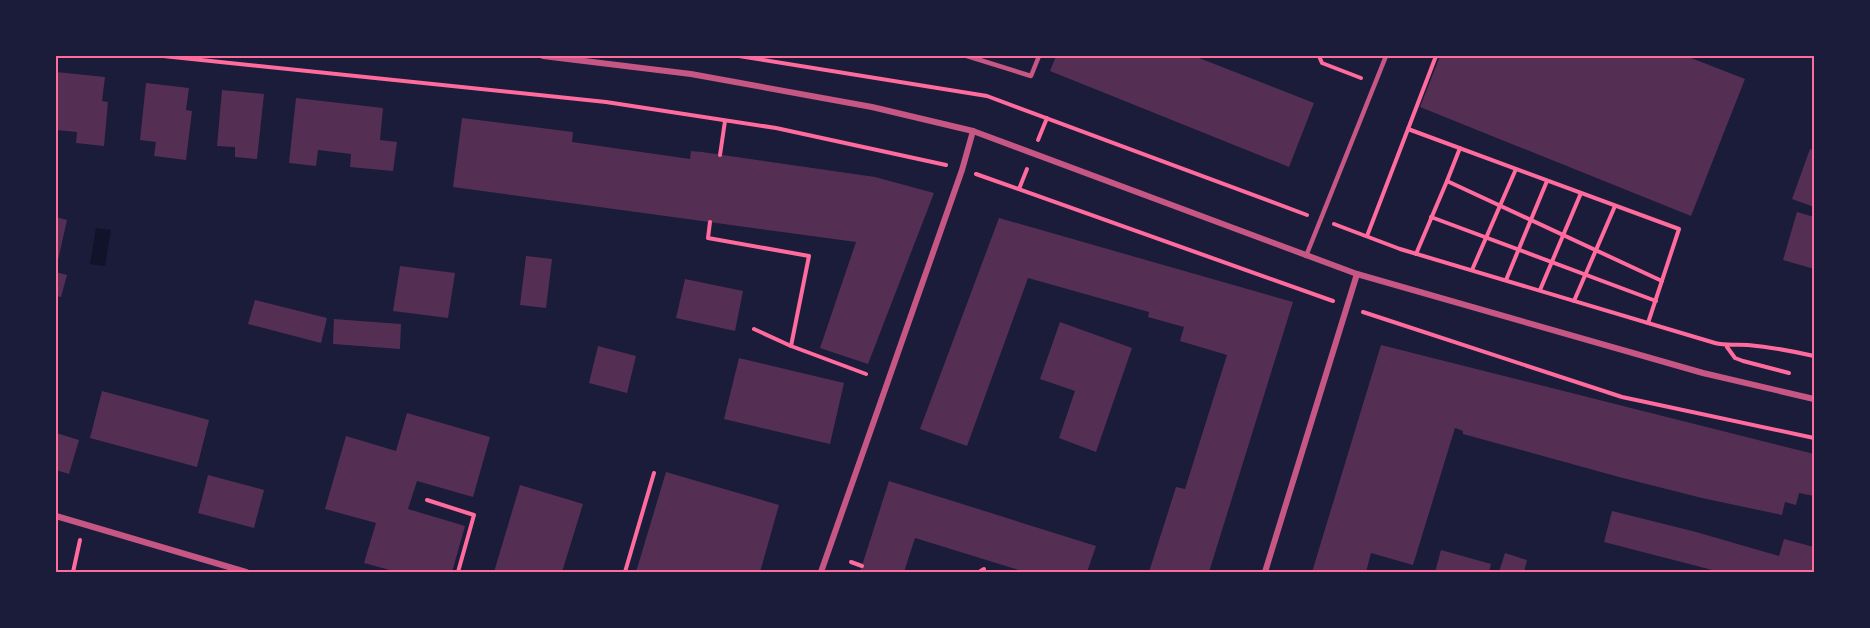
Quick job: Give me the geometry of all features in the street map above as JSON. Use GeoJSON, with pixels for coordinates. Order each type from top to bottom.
{"type":"FeatureCollection","features":[{"type":"Feature","properties":{"kind":"street"},"geometry":{"type":"LineString","coordinates":[[543,56],[699,75],[872,107],[973,131],[1357,274],[1683,367],[1815,399]]}},
{"type":"Feature","properties":{"kind":"street"},"geometry":{"type":"LineString","coordinates":[[821,573],[962,170],[973,131]]}},
{"type":"Feature","properties":{"kind":"street"},"geometry":{"type":"LineString","coordinates":[[1265,573],[1357,274]]}},
{"type":"Feature","properties":{"kind":"street"},"geometry":{"type":"LineString","coordinates":[[56,516],[246,573]]}},
{"type":"Feature","properties":{"kind":"lane"},"geometry":{"type":"LineString","coordinates":[[967,56],[1031,76],[1039,56]]}},
{"type":"Feature","properties":{"kind":"lane"},"geometry":{"type":"LineString","coordinates":[[1306,256],[1322,221],[1386,56]]}},
{"type":"Feature","properties":{"kind":"path"},"geometry":{"type":"LineString","coordinates":[[163,56],[606,102],[776,128],[926,160],[962,170],[1347,306],[1573,378],[1622,397],[1815,438]]}},
{"type":"Feature","properties":{"kind":"path"},"geometry":{"type":"LineString","coordinates":[[739,56],[987,96],[1416,254],[1726,346],[1778,348],[1815,356]]}},
{"type":"Feature","properties":{"kind":"path"},"geometry":{"type":"LineString","coordinates":[[1318,56],[1322,63],[1374,84]]}},
{"type":"Feature","properties":{"kind":"path"},"geometry":{"type":"LineString","coordinates":[[1367,236],[1436,56]]}},
{"type":"Feature","properties":{"kind":"path"},"geometry":{"type":"LineString","coordinates":[[720,155],[725,121]]}},
{"type":"Feature","properties":{"kind":"path"},"geometry":{"type":"LineString","coordinates":[[1408,129],[1679,229],[1648,323]]}},
{"type":"Feature","properties":{"kind":"path"},"geometry":{"type":"LineString","coordinates":[[1416,254],[1460,148]]}},
{"type":"Feature","properties":{"kind":"path"},"geometry":{"type":"LineString","coordinates":[[1472,270],[1516,169]]}},
{"type":"Feature","properties":{"kind":"path"},"geometry":{"type":"LineString","coordinates":[[1447,181],[1662,281]]}},
{"type":"Feature","properties":{"kind":"path"},"geometry":{"type":"LineString","coordinates":[[1506,280],[1547,181]]}},
{"type":"Feature","properties":{"kind":"path"},"geometry":{"type":"LineString","coordinates":[[1540,290],[1581,193]]}},
{"type":"Feature","properties":{"kind":"path"},"geometry":{"type":"LineString","coordinates":[[1574,301],[1615,206]]}},
{"type":"Feature","properties":{"kind":"path"},"geometry":{"type":"LineString","coordinates":[[1431,217],[1656,301]]}},
{"type":"Feature","properties":{"kind":"path"},"geometry":{"type":"LineString","coordinates":[[710,222],[708,238],[810,256],[791,345]]}},
{"type":"Feature","properties":{"kind":"path"},"geometry":{"type":"LineString","coordinates":[[754,329],[866,374]]}},
{"type":"Feature","properties":{"kind":"path"},"geometry":{"type":"LineString","coordinates":[[1726,346],[1735,358],[1794,374]]}},
{"type":"Feature","properties":{"kind":"path"},"geometry":{"type":"LineString","coordinates":[[625,573],[654,473]]}},
{"type":"Feature","properties":{"kind":"path"},"geometry":{"type":"LineString","coordinates":[[427,500],[474,514],[458,573]]}},
{"type":"Feature","properties":{"kind":"path"},"geometry":{"type":"LineString","coordinates":[[73,573],[85,525]]}},
{"type":"Feature","properties":{"kind":"path"},"geometry":{"type":"LineString","coordinates":[[851,562],[862,566]]}},
{"type":"Feature","properties":{"kind":"path"},"geometry":{"type":"LineString","coordinates":[[979,573],[984,569]]}},
{"type":"Feature","properties":{"kind":"shaded area"},"geometry":{"type":"Polygon","coordinates":[[[96,228],[111,230],[105,266],[90,264],[96,228]]]}},
{"type":"Feature","properties":{"kind":"building"},"geometry":{"type":"Polygon","coordinates":[[[1056,56],[1194,56],[1314,103],[1289,167],[1050,71],[1056,56]]]}},
{"type":"Feature","properties":{"kind":"building"},"geometry":{"type":"Polygon","coordinates":[[[1440,56],[1686,56],[1745,79],[1691,216],[1420,107],[1440,56]]]}},
{"type":"Feature","properties":{"kind":"building"},"geometry":{"type":"Polygon","coordinates":[[[56,72],[105,77],[102,101],[108,102],[104,146],[76,143],[77,132],[56,130],[56,72]]]}},
{"type":"Feature","properties":{"kind":"building"},"geometry":{"type":"Polygon","coordinates":[[[146,83],[189,88],[186,110],[192,111],[186,160],[154,156],[156,142],[140,140],[146,83]]]}},
{"type":"Feature","properties":{"kind":"building"},"geometry":{"type":"Polygon","coordinates":[[[222,90],[264,94],[257,159],[235,157],[235,147],[217,146],[222,90]]]}},
{"type":"Feature","properties":{"kind":"building"},"geometry":{"type":"Polygon","coordinates":[[[296,98],[383,108],[380,140],[397,142],[393,171],[350,167],[351,154],[318,150],[316,166],[289,163],[296,98]]]}},
{"type":"Feature","properties":{"kind":"building"},"geometry":{"type":"Polygon","coordinates":[[[462,118],[573,132],[572,142],[690,159],[691,151],[702,152],[875,177],[934,193],[868,364],[820,348],[856,242],[453,187],[462,118]]]}},
{"type":"Feature","properties":{"kind":"building"},"geometry":{"type":"Polygon","coordinates":[[[1810,149],[1814,150],[1814,207],[1792,199],[1810,149]]]}},
{"type":"Feature","properties":{"kind":"building"},"geometry":{"type":"Polygon","coordinates":[[[1797,212],[1814,217],[1814,269],[1783,260],[1797,212]]]}},
{"type":"Feature","properties":{"kind":"building"},"geometry":{"type":"Polygon","coordinates":[[[56,217],[67,220],[56,269],[56,217]]]}},
{"type":"Feature","properties":{"kind":"building"},"geometry":{"type":"Polygon","coordinates":[[[999,218],[1293,302],[1209,572],[1149,572],[1176,487],[1185,489],[1227,355],[1180,341],[1184,327],[1148,317],[1149,312],[1028,278],[967,446],[920,429],[999,218]]]}},
{"type":"Feature","properties":{"kind":"building"},"geometry":{"type":"Polygon","coordinates":[[[526,256],[552,259],[546,308],[520,305],[526,256]]]}},
{"type":"Feature","properties":{"kind":"building"},"geometry":{"type":"Polygon","coordinates":[[[400,266],[455,273],[448,318],[393,311],[400,266]]]}},
{"type":"Feature","properties":{"kind":"building"},"geometry":{"type":"Polygon","coordinates":[[[56,272],[67,275],[61,297],[56,296],[56,272]]]}},
{"type":"Feature","properties":{"kind":"building"},"geometry":{"type":"Polygon","coordinates":[[[685,279],[743,291],[735,331],[676,318],[685,279]]]}},
{"type":"Feature","properties":{"kind":"building"},"geometry":{"type":"Polygon","coordinates":[[[255,300],[327,318],[321,343],[248,324],[255,300]]]}},
{"type":"Feature","properties":{"kind":"building"},"geometry":{"type":"Polygon","coordinates":[[[334,319],[401,324],[400,349],[333,344],[334,319]]]}},
{"type":"Feature","properties":{"kind":"building"},"geometry":{"type":"Polygon","coordinates":[[[1060,322],[1132,348],[1096,452],[1059,438],[1075,391],[1040,379],[1060,322]]]}},
{"type":"Feature","properties":{"kind":"building"},"geometry":{"type":"Polygon","coordinates":[[[1381,345],[1814,454],[1814,496],[1799,493],[1796,505],[1785,502],[1782,515],[1619,477],[1463,434],[1463,431],[1455,428],[1413,565],[1371,553],[1366,572],[1312,572],[1381,345]]]}},
{"type":"Feature","properties":{"kind":"building"},"geometry":{"type":"Polygon","coordinates":[[[598,346],[636,356],[627,393],[589,383],[598,346]]]}},
{"type":"Feature","properties":{"kind":"building"},"geometry":{"type":"Polygon","coordinates":[[[739,358],[844,383],[830,444],[724,419],[739,358]]]}},
{"type":"Feature","properties":{"kind":"building"},"geometry":{"type":"Polygon","coordinates":[[[102,391],[209,420],[197,467],[90,438],[102,391]]]}},
{"type":"Feature","properties":{"kind":"building"},"geometry":{"type":"Polygon","coordinates":[[[407,413],[490,437],[473,497],[417,481],[408,509],[465,526],[452,572],[397,572],[364,563],[376,523],[325,509],[346,436],[396,451],[407,413]]]}},
{"type":"Feature","properties":{"kind":"building"},"geometry":{"type":"Polygon","coordinates":[[[56,433],[79,440],[69,474],[56,470],[56,433]]]}},
{"type":"Feature","properties":{"kind":"building"},"geometry":{"type":"Polygon","coordinates":[[[666,472],[779,505],[760,572],[636,572],[666,472]]]}},
{"type":"Feature","properties":{"kind":"building"},"geometry":{"type":"Polygon","coordinates":[[[208,475],[264,490],[254,528],[198,513],[208,475]]]}},
{"type":"Feature","properties":{"kind":"building"},"geometry":{"type":"Polygon","coordinates":[[[889,481],[1096,546],[1087,572],[1025,572],[915,538],[904,572],[860,572],[889,481]]]}},
{"type":"Feature","properties":{"kind":"building"},"geometry":{"type":"Polygon","coordinates":[[[520,485],[583,504],[562,572],[494,572],[520,485]]]}},
{"type":"Feature","properties":{"kind":"building"},"geometry":{"type":"Polygon","coordinates":[[[1612,511],[1779,556],[1784,539],[1814,547],[1814,572],[1720,572],[1604,542],[1612,511]]]}},
{"type":"Feature","properties":{"kind":"building"},"geometry":{"type":"Polygon","coordinates":[[[1441,550],[1491,564],[1489,572],[1435,572],[1441,550]]]}},
{"type":"Feature","properties":{"kind":"building"},"geometry":{"type":"Polygon","coordinates":[[[1505,553],[1527,560],[1524,572],[1499,572],[1505,553]]]}}]}
